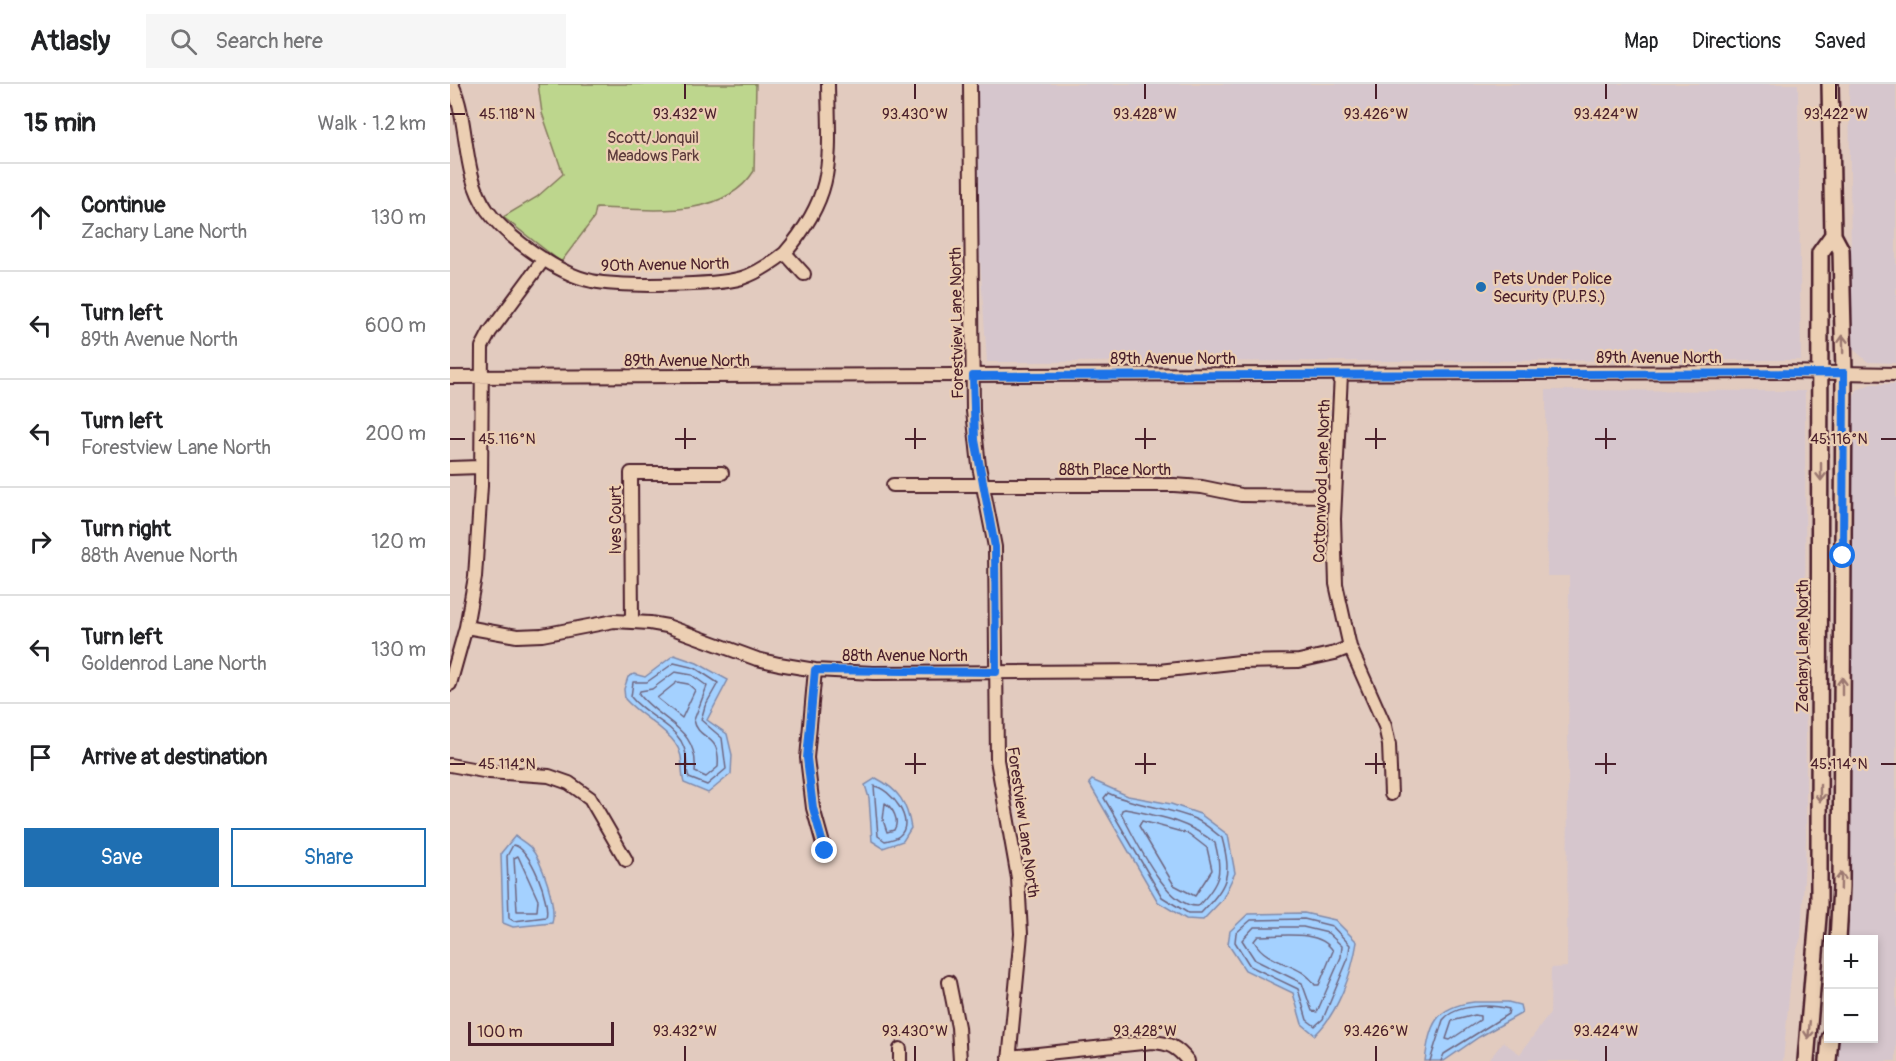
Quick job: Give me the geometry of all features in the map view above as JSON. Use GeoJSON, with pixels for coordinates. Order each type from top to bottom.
{"type":"FeatureCollection","features":[{"type":"Feature","properties":{"kind":"main road","name":"Zachary Lane North"},"geometry":{"type":"LineString","coordinates":[[1830,84],[1833,235],[1841,250],[1844,373],[1842,876],[1838,935]]}},
{"type":"Feature","properties":{"kind":"main road","name":"Zachary Lane North"},"geometry":{"type":"LineString","coordinates":[[1806,1061],[1819,905],[1820,253],[1833,235]]}},
{"type":"Feature","properties":{"kind":"main road"},"geometry":{"type":"LineString","coordinates":[[1828,1061],[1830,1043]]}},
{"type":"Feature","properties":{"kind":"street","name":"90th Avenue North"},"geometry":{"type":"LineString","coordinates":[[452,84],[459,100],[471,178],[488,212],[544,259],[568,274],[592,281],[713,282],[743,277],[785,253]]}},
{"type":"Feature","properties":{"kind":"street"},"geometry":{"type":"LineString","coordinates":[[804,274],[785,253],[819,206],[825,190],[829,158],[828,84]]}},
{"type":"Feature","properties":{"kind":"street","name":"Forestview Lane North"},"geometry":{"type":"LineString","coordinates":[[970,84],[975,440],[995,547],[998,768],[1018,878],[1021,934],[1009,1059]]}},
{"type":"Feature","properties":{"kind":"street"},"geometry":{"type":"LineString","coordinates":[[450,684],[466,627],[475,577],[480,467],[480,356],[484,341],[544,259]]}},
{"type":"Feature","properties":{"kind":"street","name":"89th Avenue North"},"geometry":{"type":"LineString","coordinates":[[450,377],[1821,372],[1896,374]]}},
{"type":"Feature","properties":{"kind":"street","name":"Cottonwood Lane North"},"geometry":{"type":"LineString","coordinates":[[1341,374],[1335,496],[1336,584],[1350,647],[1385,726],[1391,794]]}},
{"type":"Feature","properties":{"kind":"street"},"geometry":{"type":"LineString","coordinates":[[450,468],[480,467]]}},
{"type":"Feature","properties":{"kind":"street","name":"Ives Court"},"geometry":{"type":"LineString","coordinates":[[632,621],[631,473],[722,473]]}},
{"type":"Feature","properties":{"kind":"street","name":"88th Place North"},"geometry":{"type":"LineString","coordinates":[[893,485],[1173,485],[1202,487],[1241,495],[1335,496]]}},
{"type":"Feature","properties":{"kind":"street","name":"88th Avenue North"},"geometry":{"type":"LineString","coordinates":[[466,627],[517,636],[542,635],[597,623],[632,621],[667,626],[757,659],[815,670],[1159,671],[1240,662],[1308,660],[1350,647]]}},
{"type":"Feature","properties":{"kind":"street"},"geometry":{"type":"LineString","coordinates":[[815,670],[807,758],[813,808],[825,851]]}},
{"type":"Feature","properties":{"kind":"street"},"geometry":{"type":"LineString","coordinates":[[450,765],[489,772],[549,776],[569,783],[590,798],[626,860]]}},
{"type":"Feature","properties":{"kind":"street"},"geometry":{"type":"LineString","coordinates":[[949,982],[958,1027],[960,1061]]}},
{"type":"Feature","properties":{"kind":"street"},"geometry":{"type":"LineString","coordinates":[[1009,1059],[1152,1042],[1167,1043],[1179,1049],[1188,1061]]}},
{"type":"Feature","properties":{"kind":"shaded area"},"geometry":{"type":"Polygon","coordinates":[[[978,84],[1798,84],[1801,360],[987,362],[979,244],[978,84]]]}},
{"type":"Feature","properties":{"kind":"shaded area"},"geometry":{"type":"Polygon","coordinates":[[[1849,84],[1896,84],[1896,363],[1868,362],[1852,348],[1849,84]]]}},
{"type":"Feature","properties":{"kind":"shaded area"},"geometry":{"type":"Polygon","coordinates":[[[1871,384],[1896,384],[1896,1061],[1837,1061],[1839,1043],[1878,1043],[1878,935],[1847,935],[1851,894],[1851,403],[1857,390],[1871,384]]]}},
{"type":"Feature","properties":{"kind":"shaded area"},"geometry":{"type":"Polygon","coordinates":[[[1546,390],[1805,391],[1806,840],[1801,937],[1792,966],[1783,1061],[1488,1061],[1503,1042],[1520,1054],[1550,1013],[1551,968],[1567,967],[1569,576],[1547,576],[1546,390]]]}},
{"type":"Feature","properties":{"kind":"green space","name":"Scott/Jonquil Meadows Park"},"geometry":{"type":"Polygon","coordinates":[[[538,84],[756,84],[754,171],[740,187],[723,198],[703,205],[659,210],[596,208],[594,218],[561,262],[503,217],[537,197],[563,174],[542,113],[538,84]]]}},
{"type":"Feature","properties":{"kind":"water"},"geometry":{"type":"Polygon","coordinates":[[[674,655],[697,663],[728,680],[707,720],[727,734],[732,755],[731,774],[708,793],[684,783],[680,753],[675,743],[625,699],[624,689],[628,677],[634,674],[645,677],[674,655]]]}},
{"type":"Feature","properties":{"kind":"water"},"geometry":{"type":"Polygon","coordinates":[[[876,778],[891,787],[901,798],[911,828],[903,841],[883,848],[872,841],[869,798],[865,785],[876,778]]]}},
{"type":"Feature","properties":{"kind":"water"},"geometry":{"type":"Polygon","coordinates":[[[1092,780],[1128,796],[1171,804],[1200,814],[1228,835],[1235,873],[1222,900],[1203,920],[1186,919],[1158,902],[1089,783],[1092,780]]]}},
{"type":"Feature","properties":{"kind":"water"},"geometry":{"type":"Polygon","coordinates":[[[515,836],[530,847],[544,872],[552,906],[552,923],[513,927],[503,923],[501,853],[515,836]]]}},
{"type":"Feature","properties":{"kind":"water"},"geometry":{"type":"Polygon","coordinates":[[[1304,913],[1335,920],[1357,942],[1352,967],[1343,992],[1331,1016],[1315,1035],[1302,1024],[1293,993],[1245,970],[1228,944],[1230,931],[1248,914],[1304,913]]]}},
{"type":"Feature","properties":{"kind":"water"},"geometry":{"type":"Polygon","coordinates":[[[1474,1002],[1508,1002],[1520,1005],[1522,1013],[1479,1037],[1444,1061],[1425,1061],[1429,1037],[1437,1020],[1451,1008],[1474,1002]]]}},
{"type":"Feature","properties":{"kind":"place","name":"Pets Under Police Security (P.U.P.S.)"},"geometry":{"type":"Point","coordinates":[1481,287]}},
{"type":"Feature","properties":{"kind":"route"},"geometry":{"type":"LineString","coordinates":[[825,851],[813,808],[807,758],[815,670],[873,673],[996,672],[995,547],[975,440],[973,376],[1844,373],[1843,556]]}}]}
